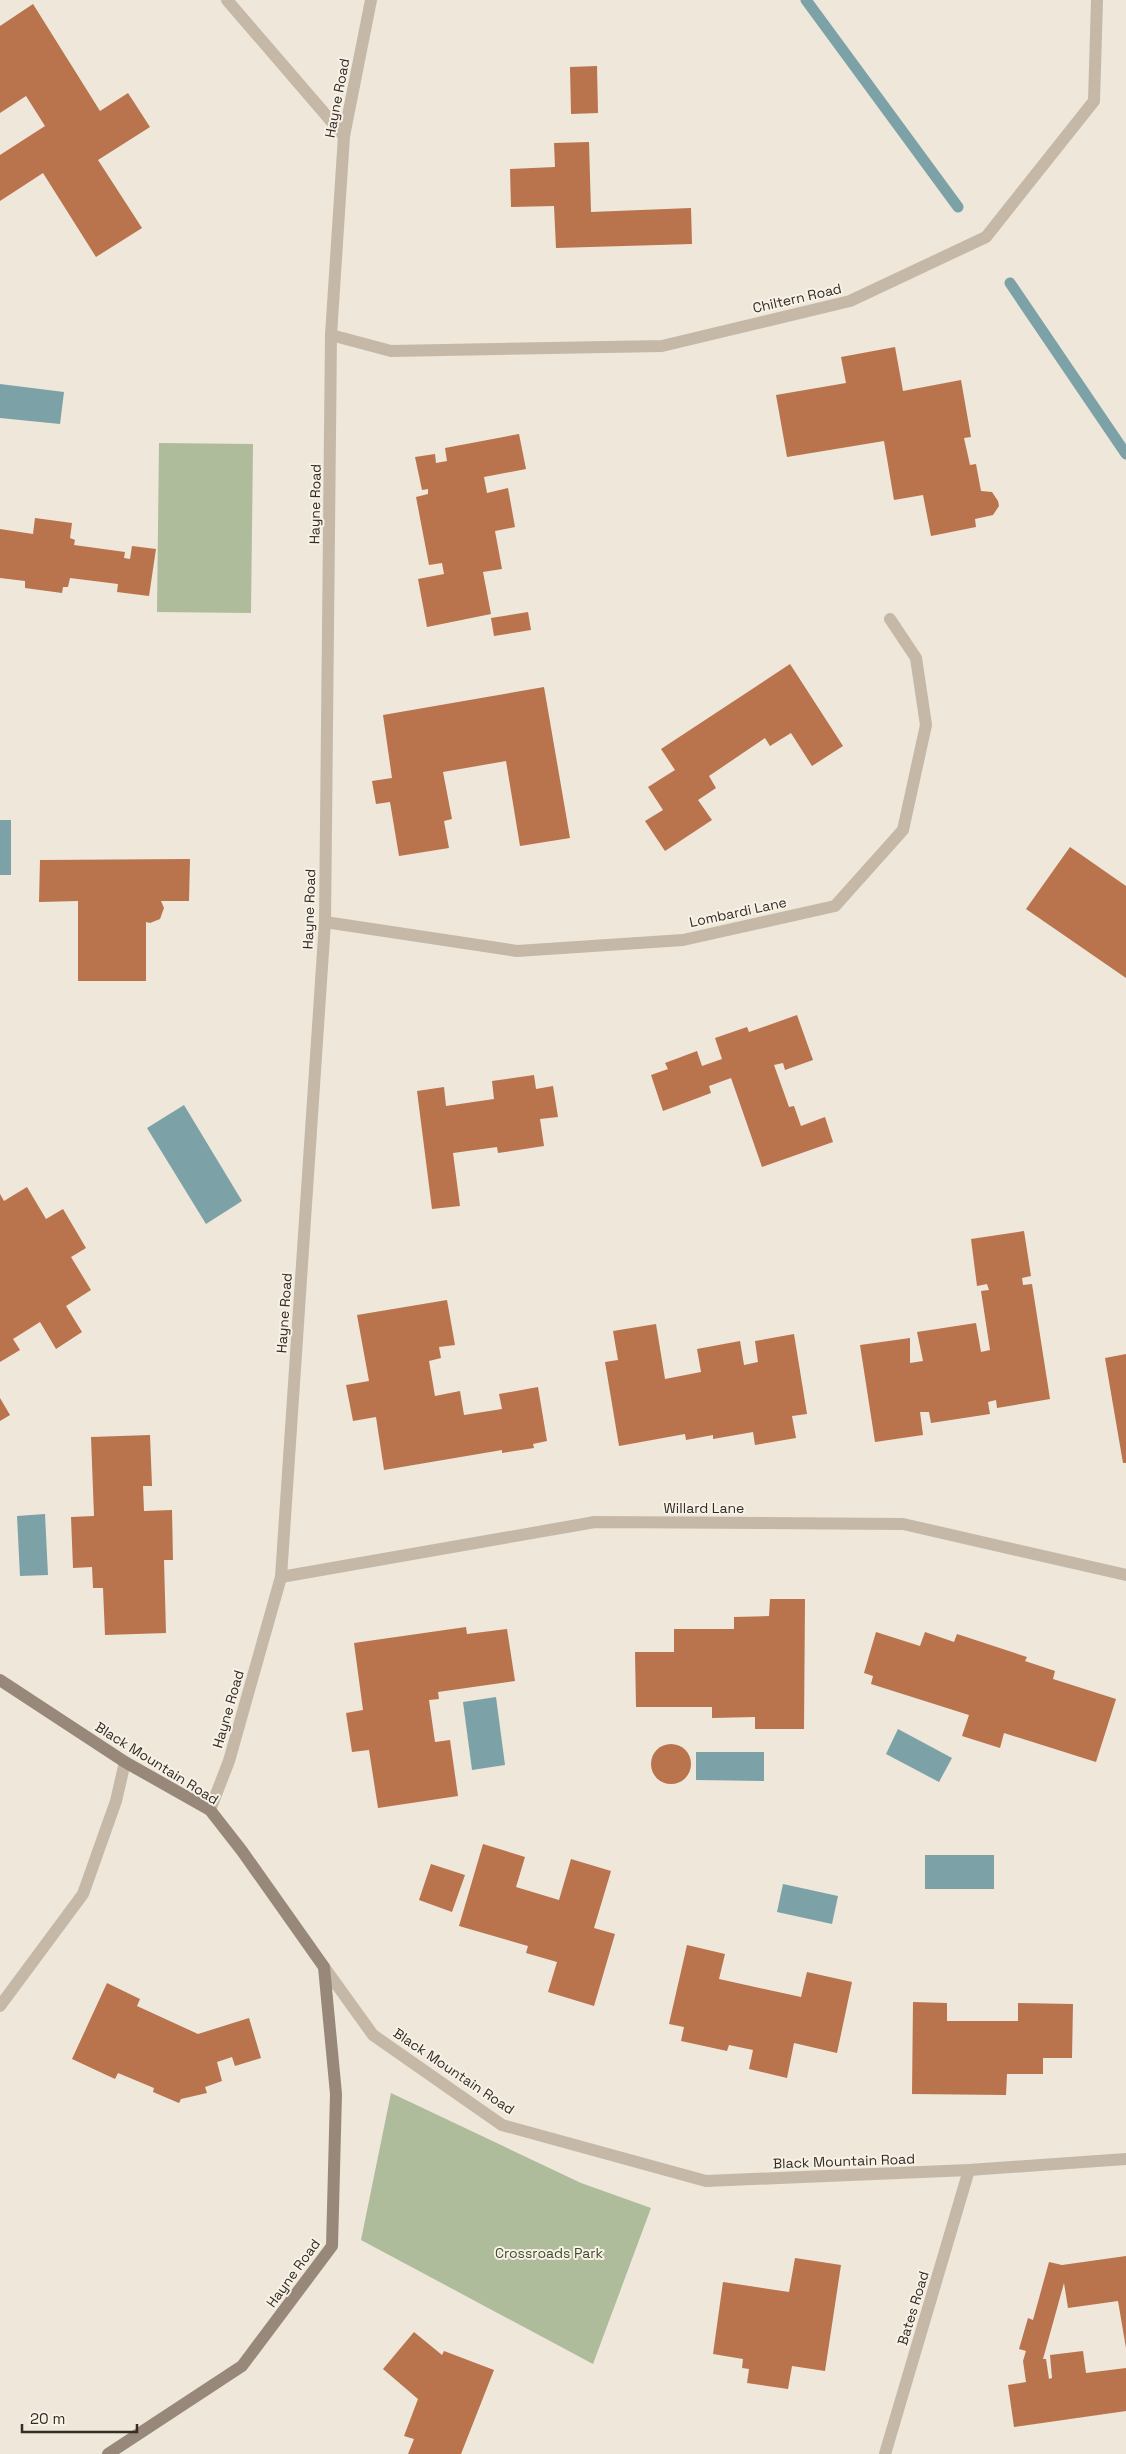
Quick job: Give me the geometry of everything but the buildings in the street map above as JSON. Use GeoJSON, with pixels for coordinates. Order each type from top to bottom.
{"type":"FeatureCollection","features":[{"type":"Feature","properties":{"kind":"street"},"geometry":{"type":"LineString","coordinates":[[227,0],[344,136]]}},
{"type":"Feature","properties":{"kind":"street","name":"Hayne Road"},"geometry":{"type":"LineString","coordinates":[[210,1810],[229,1762],[281,1577],[325,922],[331,336],[344,136],[371,0]]}},
{"type":"Feature","properties":{"kind":"street","name":"Chiltern Road"},"geometry":{"type":"LineString","coordinates":[[331,336],[391,351],[662,346],[850,301],[986,237],[1094,101],[1097,0]]}},
{"type":"Feature","properties":{"kind":"street","name":"Lombardi Lane"},"geometry":{"type":"LineString","coordinates":[[325,922],[517,952],[683,940],[835,906],[903,830],[926,725],[916,658],[890,619]]}},
{"type":"Feature","properties":{"kind":"street","name":"Willard Lane"},"geometry":{"type":"LineString","coordinates":[[281,1577],[595,1522],[903,1524],[1126,1575]]}},
{"type":"Feature","properties":{"kind":"street","name":"Black Mountain Road"},"geometry":{"type":"LineString","coordinates":[[0,1680],[125,1762],[210,1810],[242,1851],[372,2035],[502,2125],[706,2181],[969,2170],[1126,2159]]}},
{"type":"Feature","properties":{"kind":"street"},"geometry":{"type":"LineString","coordinates":[[0,2006],[83,1894],[116,1801],[125,1762]]}},
{"type":"Feature","properties":{"kind":"street","name":"Hayne Road"},"geometry":{"type":"LineString","coordinates":[[108,2454],[242,2366],[332,2246],[336,2094],[324,1967]]}},
{"type":"Feature","properties":{"kind":"street","name":"Bates Road"},"geometry":{"type":"LineString","coordinates":[[885,2454],[969,2170]]}},
{"type":"Feature","properties":{"kind":"green space"},"geometry":{"type":"Polygon","coordinates":[[[159,443],[253,444],[251,613],[157,612],[159,443]]]}},
{"type":"Feature","properties":{"kind":"green space","name":"Crossroads Park"},"geometry":{"type":"Polygon","coordinates":[[[391,2093],[581,2183],[651,2208],[593,2364],[361,2240],[391,2093]]]}},
{"type":"Feature","properties":{"kind":"water"},"geometry":{"type":"Polygon","coordinates":[[[0,384],[64,392],[60,424],[0,418],[0,384]]]}},
{"type":"Feature","properties":{"kind":"water"},"geometry":{"type":"Polygon","coordinates":[[[0,820],[11,820],[11,875],[0,875],[0,820]]]}},
{"type":"Feature","properties":{"kind":"water"},"geometry":{"type":"Polygon","coordinates":[[[184,1105],[242,1201],[206,1224],[147,1128],[184,1105]]]}},
{"type":"Feature","properties":{"kind":"water"},"geometry":{"type":"Polygon","coordinates":[[[45,1514],[48,1575],[20,1576],[17,1516],[45,1514]]]}},
{"type":"Feature","properties":{"kind":"water"},"geometry":{"type":"Polygon","coordinates":[[[496,1697],[505,1765],[472,1770],[463,1702],[496,1697]]]}},
{"type":"Feature","properties":{"kind":"water"},"geometry":{"type":"Polygon","coordinates":[[[898,1729],[952,1758],[939,1782],[886,1754],[898,1729]]]}},
{"type":"Feature","properties":{"kind":"water"},"geometry":{"type":"Polygon","coordinates":[[[696,1752],[764,1752],[764,1781],[696,1780],[696,1752]]]}},
{"type":"Feature","properties":{"kind":"water"},"geometry":{"type":"Polygon","coordinates":[[[925,1855],[994,1855],[994,1889],[925,1889],[925,1855]]]}},
{"type":"Feature","properties":{"kind":"water"},"geometry":{"type":"Polygon","coordinates":[[[783,1884],[838,1896],[832,1924],[777,1912],[783,1884]]]}},
{"type":"Feature","properties":{"kind":"waterway"},"geometry":{"type":"LineString","coordinates":[[806,0],[958,207]]}},
{"type":"Feature","properties":{"kind":"waterway"},"geometry":{"type":"LineString","coordinates":[[1010,283],[1126,454]]}}]}
